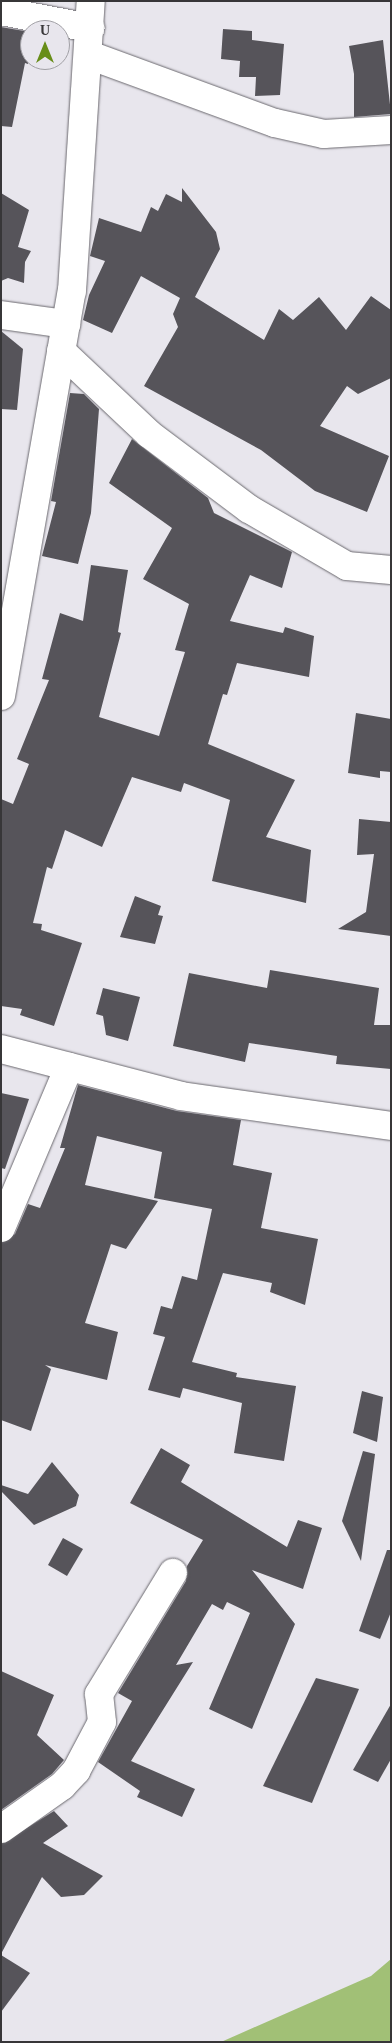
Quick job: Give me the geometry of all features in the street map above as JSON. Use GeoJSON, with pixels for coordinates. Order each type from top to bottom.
{"type":"FeatureCollection","features":[{"type":"Feature","properties":{"kind":"street"},"geometry":{"type":"LineString","coordinates":[[1,696],[66,324],[89,55],[91,1]]}},
{"type":"Feature","properties":{"kind":"street"},"geometry":{"type":"LineString","coordinates":[[1,11],[90,28]]}},
{"type":"Feature","properties":{"kind":"street"},"geometry":{"type":"LineString","coordinates":[[89,55],[275,123],[324,134],[391,130]]}},
{"type":"Feature","properties":{"kind":"street"},"geometry":{"type":"LineString","coordinates":[[1,315],[66,324]]}},
{"type":"Feature","properties":{"kind":"street"},"geometry":{"type":"LineString","coordinates":[[61,351],[149,434],[249,509],[347,566],[391,570]]}},
{"type":"Feature","properties":{"kind":"street"},"geometry":{"type":"LineString","coordinates":[[1,1049],[181,1096],[391,1126]]}},
{"type":"Feature","properties":{"kind":"street"},"geometry":{"type":"LineString","coordinates":[[1,1228],[69,1067]]}},
{"type":"Feature","properties":{"kind":"street"},"geometry":{"type":"LineString","coordinates":[[1,1829],[62,1786],[76,1771],[102,1722],[99,1694],[173,1573]]}},
{"type":"Feature","properties":{"kind":"green space"},"geometry":{"type":"Polygon","coordinates":[[[391,1959],[391,2042],[221,2042],[371,1976],[391,1959]]]}},
{"type":"Feature","properties":{"kind":"building"},"geometry":{"type":"Polygon","coordinates":[[[1,27],[20,30],[20,70],[24,70],[12,127],[1,126],[1,27]]]}},
{"type":"Feature","properties":{"kind":"building"},"geometry":{"type":"Polygon","coordinates":[[[223,29],[252,31],[252,40],[284,44],[280,95],[255,96],[256,77],[239,77],[240,61],[221,59],[223,29]]]}},
{"type":"Feature","properties":{"kind":"building"},"geometry":{"type":"Polygon","coordinates":[[[383,40],[391,114],[354,117],[354,74],[349,46],[383,40]]]}},
{"type":"Feature","properties":{"kind":"building"},"geometry":{"type":"Polygon","coordinates":[[[182,188],[216,232],[220,249],[195,297],[264,340],[279,309],[293,320],[319,297],[346,330],[371,296],[391,310],[391,378],[358,394],[347,386],[320,426],[389,456],[367,512],[315,491],[261,450],[144,386],[178,327],[173,314],[180,298],[141,276],[112,333],[83,320],[89,295],[105,261],[90,256],[99,218],[141,232],[151,207],[158,211],[166,194],[182,202],[182,188]]]}},
{"type":"Feature","properties":{"kind":"building"},"geometry":{"type":"Polygon","coordinates":[[[1,193],[29,210],[18,247],[31,251],[25,262],[24,283],[8,278],[1,281],[1,193]]]}},
{"type":"Feature","properties":{"kind":"building"},"geometry":{"type":"Polygon","coordinates":[[[1,331],[23,349],[17,410],[1,409],[1,331]]]}},
{"type":"Feature","properties":{"kind":"building"},"geometry":{"type":"Polygon","coordinates":[[[70,393],[84,394],[99,409],[91,513],[78,564],[42,556],[56,502],[51,501],[70,393]]]}},
{"type":"Feature","properties":{"kind":"building"},"geometry":{"type":"Polygon","coordinates":[[[132,439],[208,498],[214,513],[292,552],[282,588],[250,575],[230,621],[283,633],[285,627],[314,636],[309,677],[237,663],[227,695],[223,694],[208,744],[295,780],[266,837],[311,850],[306,903],[212,881],[230,800],[184,783],[181,792],[132,777],[102,847],[65,830],[52,869],[47,867],[33,923],[42,924],[41,930],[82,943],[54,1026],[20,1015],[22,1009],[1,1006],[1,799],[13,804],[29,764],[17,759],[49,680],[42,679],[60,613],[83,621],[91,565],[128,570],[118,632],[121,633],[99,717],[159,736],[185,652],[175,650],[189,604],[143,579],[172,528],[109,483],[132,439]]]}},
{"type":"Feature","properties":{"kind":"building"},"geometry":{"type":"Polygon","coordinates":[[[356,713],[391,719],[391,772],[380,771],[380,778],[348,773],[356,713]]]}},
{"type":"Feature","properties":{"kind":"building"},"geometry":{"type":"Polygon","coordinates":[[[359,819],[391,822],[391,936],[338,929],[366,912],[374,854],[357,855],[359,819]]]}},
{"type":"Feature","properties":{"kind":"building"},"geometry":{"type":"Polygon","coordinates":[[[135,896],[161,906],[158,915],[163,916],[155,944],[120,937],[135,896]]]}},
{"type":"Feature","properties":{"kind":"building"},"geometry":{"type":"Polygon","coordinates":[[[270,970],[379,988],[374,1025],[391,1025],[391,1069],[336,1064],[337,1056],[249,1043],[245,1062],[173,1046],[189,973],[267,988],[270,970]]]}},
{"type":"Feature","properties":{"kind":"building"},"geometry":{"type":"Polygon","coordinates":[[[103,988],[140,997],[128,1041],[106,1035],[103,1016],[96,1014],[103,988]]]}},
{"type":"Feature","properties":{"kind":"building"},"geometry":{"type":"Polygon","coordinates":[[[78,1085],[177,1111],[241,1120],[233,1165],[272,1173],[261,1228],[318,1239],[305,1305],[270,1292],[272,1283],[223,1273],[192,1362],[237,1373],[236,1377],[296,1386],[284,1461],[234,1453],[242,1403],[183,1388],[180,1398],[148,1390],[165,1337],[153,1334],[161,1306],[172,1309],[182,1276],[197,1280],[212,1209],[154,1198],[162,1152],[97,1136],[85,1185],[158,1201],[126,1249],[111,1244],[85,1323],[118,1332],[107,1380],[45,1365],[51,1369],[31,1431],[1,1420],[1,1243],[15,1234],[28,1204],[40,1208],[65,1148],[60,1148],[78,1085]]]}},
{"type":"Feature","properties":{"kind":"building"},"geometry":{"type":"Polygon","coordinates":[[[1,1093],[29,1099],[5,1169],[1,1168],[1,1093]]]}},
{"type":"Feature","properties":{"kind":"building"},"geometry":{"type":"Polygon","coordinates":[[[362,1391],[383,1397],[377,1442],[353,1433],[362,1391]]]}},
{"type":"Feature","properties":{"kind":"building"},"geometry":{"type":"Polygon","coordinates":[[[161,1448],[190,1465],[181,1482],[287,1547],[298,1520],[322,1528],[303,1589],[252,1570],[295,1624],[252,1729],[209,1709],[250,1613],[227,1602],[223,1610],[212,1604],[176,1665],[193,1662],[131,1761],[195,1789],[182,1817],[137,1797],[140,1791],[98,1762],[132,1701],[118,1693],[186,1581],[187,1566],[203,1540],[130,1503],[161,1448]]]}},
{"type":"Feature","properties":{"kind":"building"},"geometry":{"type":"Polygon","coordinates":[[[363,1451],[375,1454],[361,1561],[342,1521],[363,1451]]]}},
{"type":"Feature","properties":{"kind":"building"},"geometry":{"type":"Polygon","coordinates":[[[52,1462],[79,1495],[76,1506],[34,1525],[1,1491],[1,1485],[28,1494],[52,1462]]]}},
{"type":"Feature","properties":{"kind":"building"},"geometry":{"type":"Polygon","coordinates":[[[63,1538],[83,1549],[67,1576],[48,1565],[63,1538]]]}},
{"type":"Feature","properties":{"kind":"building"},"geometry":{"type":"Polygon","coordinates":[[[387,1550],[391,1550],[391,1612],[380,1639],[359,1631],[387,1550]]]}},
{"type":"Feature","properties":{"kind":"building"},"geometry":{"type":"Polygon","coordinates":[[[1,1671],[54,1695],[37,1735],[64,1760],[52,1774],[1,1810],[1,1671]]]}},
{"type":"Feature","properties":{"kind":"building"},"geometry":{"type":"Polygon","coordinates":[[[316,1678],[359,1689],[312,1803],[263,1786],[316,1678]]]}},
{"type":"Feature","properties":{"kind":"building"},"geometry":{"type":"Polygon","coordinates":[[[391,1704],[391,1759],[378,1782],[353,1770],[391,1704]]]}},
{"type":"Feature","properties":{"kind":"building"},"geometry":{"type":"Polygon","coordinates":[[[54,1811],[68,1826],[43,1843],[103,1876],[84,1895],[61,1897],[42,1877],[1,1954],[1,1844],[54,1811]]]}},
{"type":"Feature","properties":{"kind":"building"},"geometry":{"type":"Polygon","coordinates":[[[1,1955],[30,1973],[1,2012],[1,1955]]]}}]}
